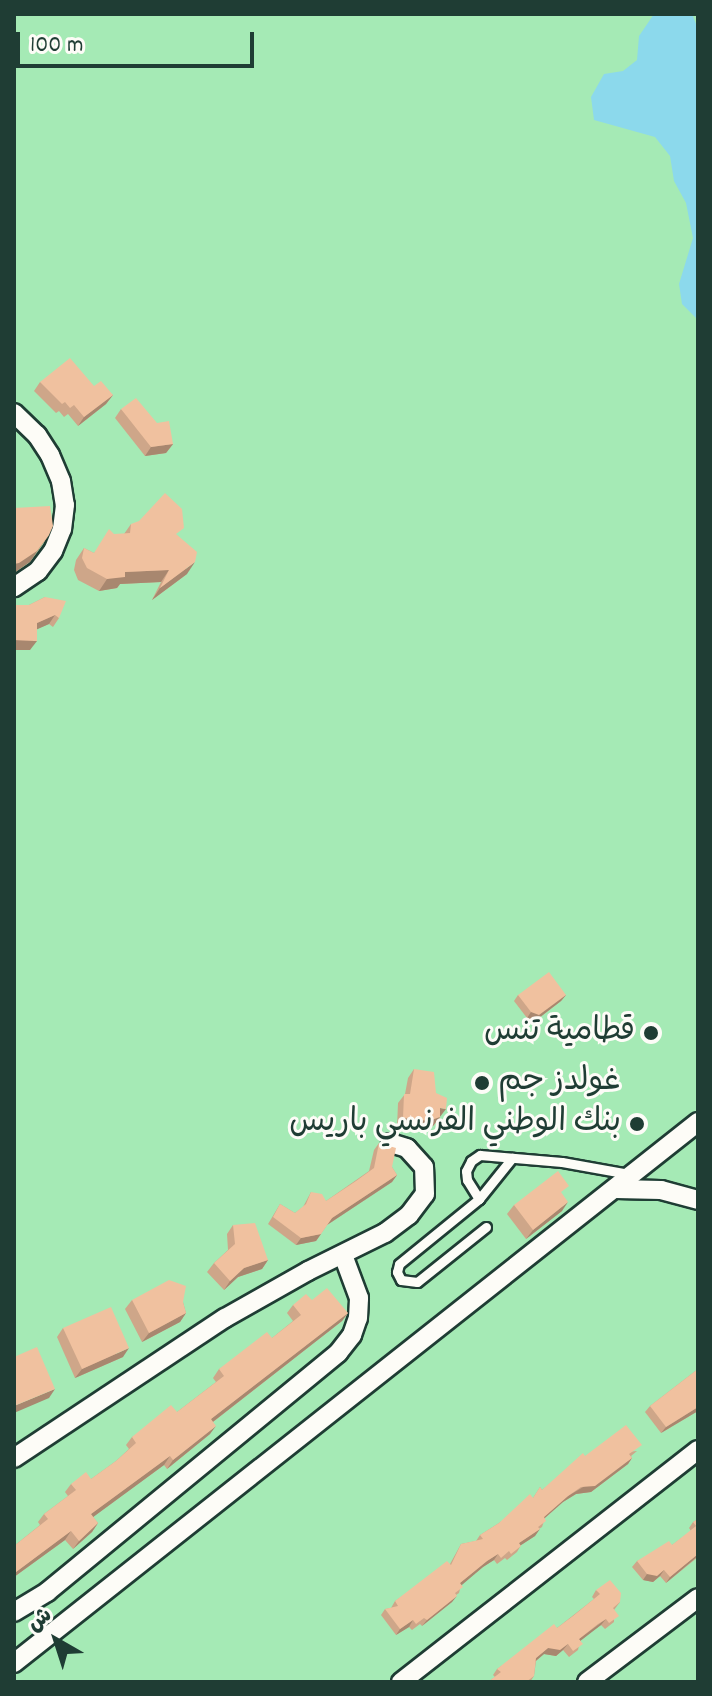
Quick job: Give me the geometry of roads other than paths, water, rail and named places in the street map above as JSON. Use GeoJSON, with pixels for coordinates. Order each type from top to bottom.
{"type":"FeatureCollection","features":[{"type":"Feature","properties":{"kind":"street"},"geometry":{"type":"LineString","coordinates":[[14,413],[37,435],[50,455],[61,481],[65,505],[62,529],[53,551],[38,571],[14,587]]}},
{"type":"Feature","properties":{"kind":"street"},"geometry":{"type":"LineString","coordinates":[[14,1663],[698,1122]]}},
{"type":"Feature","properties":{"kind":"street"},"geometry":{"type":"LineString","coordinates":[[14,1458],[225,1318],[308,1271],[385,1233],[419,1206],[425,1194],[424,1167],[417,1156],[403,1146],[391,1143]]}},
{"type":"Feature","properties":{"kind":"street"},"geometry":{"type":"LineString","coordinates":[[616,1189],[661,1190],[698,1200]]}},
{"type":"Feature","properties":{"kind":"street"},"geometry":{"type":"LineString","coordinates":[[14,1612],[47,1592],[338,1353],[352,1335],[358,1318],[359,1298],[343,1255]]}},
{"type":"Feature","properties":{"kind":"street"},"geometry":{"type":"LineString","coordinates":[[401,1682],[698,1450]]}},
{"type":"Feature","properties":{"kind":"street"},"geometry":{"type":"LineString","coordinates":[[587,1682],[698,1598]]}},
{"type":"Feature","properties":{"kind":"lane"},"geometry":{"type":"LineString","coordinates":[[479,1199],[466,1176],[471,1161],[486,1155],[562,1162],[632,1175]]}},
{"type":"Feature","properties":{"kind":"lane"},"geometry":{"type":"LineString","coordinates":[[486,1227],[417,1282],[408,1284],[401,1280],[397,1272],[399,1264],[479,1199],[512,1158]]}},
{"type":"Feature","properties":{"kind":"water"},"geometry":{"type":"Polygon","coordinates":[[[654,14],[692,14],[698,29],[698,320],[682,304],[679,284],[693,238],[686,203],[674,181],[670,156],[655,137],[594,120],[591,97],[604,74],[623,71],[637,60],[639,36],[654,14]]]}},
{"type":"Feature","properties":{"kind":"place","name":"قطامية تنس"},"geometry":{"type":"Point","coordinates":[651,1033]}},
{"type":"Feature","properties":{"kind":"place","name":"غولدز جم"},"geometry":{"type":"Point","coordinates":[482,1083]}},
{"type":"Feature","properties":{"kind":"place","name":"بنك الوطني الفرنسي باريس"},"geometry":{"type":"Point","coordinates":[637,1124]}}]}
